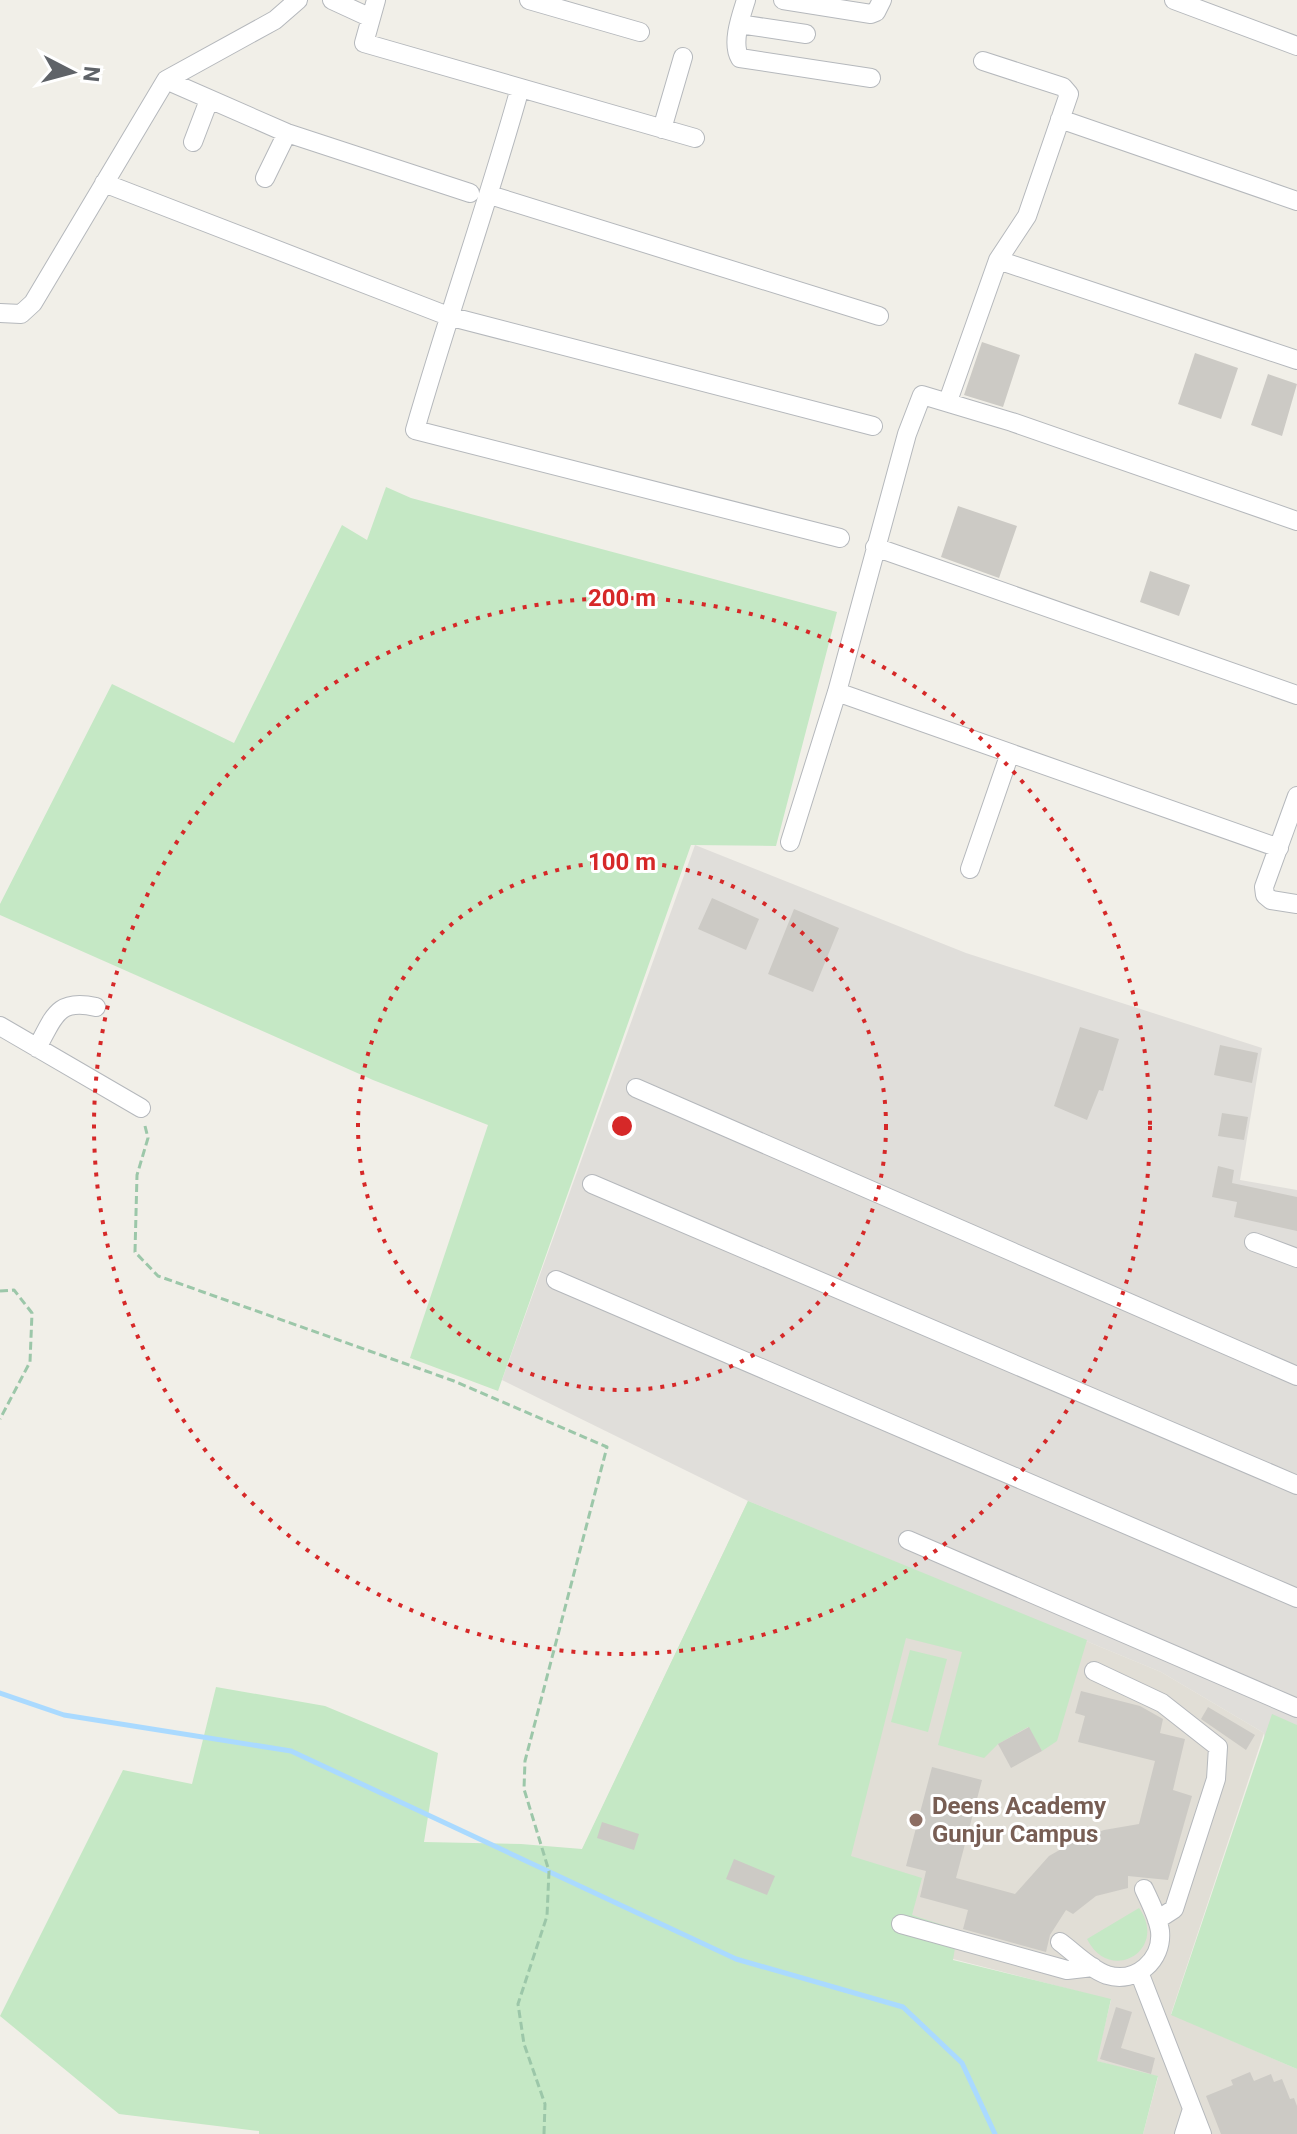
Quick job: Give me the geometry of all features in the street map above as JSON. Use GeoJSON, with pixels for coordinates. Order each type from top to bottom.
{"type":"FeatureCollection","features":[{"type":"Feature","properties":{"kind":"street"},"geometry":{"type":"LineString","coordinates":[[0,313],[21,314],[33,303],[166,80],[275,20],[298,0]]}},
{"type":"Feature","properties":{"kind":"street"},"geometry":{"type":"LineString","coordinates":[[332,0],[374,9],[364,43],[695,138]]}},
{"type":"Feature","properties":{"kind":"street"},"geometry":{"type":"LineString","coordinates":[[529,0],[640,32]]}},
{"type":"Feature","properties":{"kind":"street"},"geometry":{"type":"LineString","coordinates":[[746,0],[739,24],[737,52],[740,58],[871,78]]}},
{"type":"Feature","properties":{"kind":"street"},"geometry":{"type":"LineString","coordinates":[[783,0],[871,14],[876,12],[882,0]]}},
{"type":"Feature","properties":{"kind":"street"},"geometry":{"type":"LineString","coordinates":[[1174,0],[1297,46]]}},
{"type":"Feature","properties":{"kind":"street"},"geometry":{"type":"LineString","coordinates":[[739,24],[806,34]]}},
{"type":"Feature","properties":{"kind":"street"},"geometry":{"type":"LineString","coordinates":[[662,129],[683,57]]}},
{"type":"Feature","properties":{"kind":"street"},"geometry":{"type":"LineString","coordinates":[[948,401],[998,260],[1027,216],[1067,89],[983,61]]}},
{"type":"Feature","properties":{"kind":"street"},"geometry":{"type":"LineString","coordinates":[[166,80],[287,133],[470,193]]}},
{"type":"Feature","properties":{"kind":"street"},"geometry":{"type":"LineString","coordinates":[[520,88],[490,195],[448,316],[415,430],[840,538]]}},
{"type":"Feature","properties":{"kind":"street"},"geometry":{"type":"LineString","coordinates":[[193,142],[209,100]]}},
{"type":"Feature","properties":{"kind":"street"},"geometry":{"type":"LineString","coordinates":[[1060,119],[1297,201]]}},
{"type":"Feature","properties":{"kind":"street"},"geometry":{"type":"LineString","coordinates":[[265,178],[287,133]]}},
{"type":"Feature","properties":{"kind":"street"},"geometry":{"type":"LineString","coordinates":[[104,183],[448,316],[873,426]]}},
{"type":"Feature","properties":{"kind":"street"},"geometry":{"type":"LineString","coordinates":[[490,195],[879,316]]}},
{"type":"Feature","properties":{"kind":"street"},"geometry":{"type":"LineString","coordinates":[[998,260],[1297,360]]}},
{"type":"Feature","properties":{"kind":"street"},"geometry":{"type":"LineString","coordinates":[[790,842],[837,692],[918,400],[927,394],[1297,521]]}},
{"type":"Feature","properties":{"kind":"street"},"geometry":{"type":"LineString","coordinates":[[875,547],[1297,695]]}},
{"type":"Feature","properties":{"kind":"street"},"geometry":{"type":"LineString","coordinates":[[837,692],[1279,848]]}},
{"type":"Feature","properties":{"kind":"street"},"geometry":{"type":"LineString","coordinates":[[970,869],[1010,753]]}},
{"type":"Feature","properties":{"kind":"street"},"geometry":{"type":"LineString","coordinates":[[1297,796],[1265,895],[1271,900],[1297,904]]}},
{"type":"Feature","properties":{"kind":"street"},"geometry":{"type":"LineString","coordinates":[[37,1048],[60,1009],[75,1002],[96,1007]]}},
{"type":"Feature","properties":{"kind":"street"},"geometry":{"type":"LineString","coordinates":[[0,1026],[141,1108]]}},
{"type":"Feature","properties":{"kind":"street"},"geometry":{"type":"LineString","coordinates":[[636,1088],[1297,1376]]}},
{"type":"Feature","properties":{"kind":"street"},"geometry":{"type":"LineString","coordinates":[[592,1184],[1297,1485]]}},
{"type":"Feature","properties":{"kind":"street"},"geometry":{"type":"LineString","coordinates":[[1254,1242],[1297,1258]]}},
{"type":"Feature","properties":{"kind":"street"},"geometry":{"type":"LineString","coordinates":[[556,1280],[1297,1598]]}},
{"type":"Feature","properties":{"kind":"street"},"geometry":{"type":"LineString","coordinates":[[908,1540],[1297,1708]]}},
{"type":"Feature","properties":{"kind":"street"},"geometry":{"type":"LineString","coordinates":[[1094,1671],[1162,1703],[1218,1747],[1216,1779],[1174,1909],[1157,1920]]}},
{"type":"Feature","properties":{"kind":"street"},"geometry":{"type":"LineString","coordinates":[[1060,1942],[1093,1967],[1111,1976],[1139,1972],[1156,1954],[1160,1941],[1157,1920],[1144,1889]]}},
{"type":"Feature","properties":{"kind":"street"},"geometry":{"type":"LineString","coordinates":[[901,1924],[1067,1970],[1093,1967]]}},
{"type":"Feature","properties":{"kind":"street"},"geometry":{"type":"LineString","coordinates":[[1139,1972],[1202,2134]]}},
{"type":"Feature","properties":{"kind":"street"},"geometry":{"type":"LineString","coordinates":[[1184,2134],[1192,2109]]}},
{"type":"Feature","properties":{"kind":"path"},"geometry":{"type":"LineString","coordinates":[[141,1108],[148,1138],[137,1175],[135,1252],[158,1276],[454,1381],[607,1447],[525,1761],[524,1789],[549,1871],[547,1916],[518,2004],[524,2044],[545,2104],[544,2134]]}},
{"type":"Feature","properties":{"kind":"path"},"geometry":{"type":"LineString","coordinates":[[0,1291],[14,1290],[32,1313],[30,1362],[0,1419]]}},
{"type":"Feature","properties":{"kind":"shaded area"},"geometry":{"type":"Polygon","coordinates":[[[695,845],[966,953],[1262,1048],[1240,1180],[1297,1190],[1297,2069],[1264,1733],[1161,1672],[748,1501],[502,1380],[695,845]]]}},
{"type":"Feature","properties":{"kind":"shaded area","name":"Deens Academy Gunjur Campus"},"geometry":{"type":"Polygon","coordinates":[[[748,1501],[1161,1672],[1264,1733],[1171,2014],[1297,2069],[1297,2134],[1143,2134],[1158,2077],[1096,2061],[1111,2000],[953,1959],[582,1850],[748,1501]]]}},
{"type":"Feature","properties":{"kind":"green space"},"geometry":{"type":"Polygon","coordinates":[[[386,487],[411,498],[837,612],[776,846],[691,845],[498,1391],[410,1358],[488,1125],[373,1080],[0,915],[0,904],[112,684],[234,743],[342,525],[367,540],[386,487]]]}},
{"type":"Feature","properties":{"kind":"green space"},"geometry":{"type":"Polygon","coordinates":[[[748,1501],[1087,1640],[1057,1741],[1042,1751],[1028,1727],[998,1744],[984,1758],[938,1745],[962,1652],[906,1638],[851,1856],[922,1878],[912,1915],[958,1930],[953,1960],[1111,1999],[1097,2061],[1158,2076],[1143,2134],[259,2134],[259,2131],[119,2114],[0,2016],[123,1770],[192,1784],[216,1687],[325,1706],[438,1753],[424,1842],[582,1849],[748,1501]]]}},
{"type":"Feature","properties":{"kind":"green space"},"geometry":{"type":"Polygon","coordinates":[[[910,1650],[947,1659],[928,1732],[891,1722],[910,1650]]]}},
{"type":"Feature","properties":{"kind":"green space"},"geometry":{"type":"Polygon","coordinates":[[[1272,1714],[1297,1725],[1297,2069],[1171,2015],[1272,1714]]]}},
{"type":"Feature","properties":{"kind":"green space"},"geometry":{"type":"Polygon","coordinates":[[[1139,1908],[1146,1923],[1147,1937],[1142,1948],[1133,1956],[1121,1960],[1097,1953],[1087,1939],[1139,1908]]]}},
{"type":"Feature","properties":{"kind":"building"},"geometry":{"type":"Polygon","coordinates":[[[982,342],[1020,355],[1003,407],[964,395],[982,342]]]}},
{"type":"Feature","properties":{"kind":"building"},"geometry":{"type":"Polygon","coordinates":[[[1195,353],[1238,368],[1221,419],[1178,404],[1195,353]]]}},
{"type":"Feature","properties":{"kind":"building"},"geometry":{"type":"Polygon","coordinates":[[[1268,374],[1297,384],[1282,436],[1251,425],[1268,374]]]}},
{"type":"Feature","properties":{"kind":"building"},"geometry":{"type":"Polygon","coordinates":[[[958,506],[1017,526],[999,578],[941,557],[958,506]]]}},
{"type":"Feature","properties":{"kind":"building"},"geometry":{"type":"Polygon","coordinates":[[[1150,571],[1190,585],[1179,616],[1140,602],[1150,571]]]}},
{"type":"Feature","properties":{"kind":"building"},"geometry":{"type":"Polygon","coordinates":[[[712,898],[759,919],[746,950],[698,929],[712,898]]]}},
{"type":"Feature","properties":{"kind":"building"},"geometry":{"type":"Polygon","coordinates":[[[794,909],[839,928],[813,992],[768,974],[794,909]]]}},
{"type":"Feature","properties":{"kind":"building"},"geometry":{"type":"Polygon","coordinates":[[[1080,1027],[1119,1039],[1103,1091],[1099,1090],[1087,1120],[1054,1106],[1080,1027]]]}},
{"type":"Feature","properties":{"kind":"building"},"geometry":{"type":"Polygon","coordinates":[[[1220,1045],[1258,1053],[1252,1083],[1214,1075],[1220,1045]]]}},
{"type":"Feature","properties":{"kind":"building"},"geometry":{"type":"Polygon","coordinates":[[[1222,1113],[1248,1117],[1244,1140],[1218,1136],[1222,1113]]]}},
{"type":"Feature","properties":{"kind":"building"},"geometry":{"type":"Polygon","coordinates":[[[1218,1166],[1234,1170],[1232,1183],[1297,1197],[1297,1231],[1234,1217],[1237,1202],[1212,1197],[1218,1166]]]}},
{"type":"Feature","properties":{"kind":"building"},"geometry":{"type":"Polygon","coordinates":[[[1081,1691],[1140,1706],[1163,1719],[1160,1733],[1185,1739],[1173,1790],[1192,1796],[1168,1880],[1128,1876],[1128,1888],[1096,1896],[1073,1914],[1066,1910],[1050,1935],[1046,1952],[963,1929],[968,1910],[920,1897],[926,1871],[906,1866],[932,1767],[982,1780],[956,1878],[1015,1894],[1049,1856],[1077,1840],[1104,1830],[1139,1824],[1155,1761],[1078,1742],[1085,1716],[1075,1713],[1081,1691]]]}},
{"type":"Feature","properties":{"kind":"building"},"geometry":{"type":"Polygon","coordinates":[[[1208,1707],[1255,1735],[1246,1750],[1201,1719],[1208,1707]]]}},
{"type":"Feature","properties":{"kind":"building"},"geometry":{"type":"Polygon","coordinates":[[[1029,1727],[1042,1751],[1011,1768],[998,1744],[1029,1727]]]}},
{"type":"Feature","properties":{"kind":"building"},"geometry":{"type":"Polygon","coordinates":[[[602,1822],[639,1834],[634,1850],[597,1838],[602,1822]]]}},
{"type":"Feature","properties":{"kind":"building"},"geometry":{"type":"Polygon","coordinates":[[[734,1859],[775,1876],[767,1895],[726,1879],[734,1859]]]}},
{"type":"Feature","properties":{"kind":"building"},"geometry":{"type":"Polygon","coordinates":[[[1116,2007],[1132,2012],[1121,2048],[1155,2058],[1151,2074],[1100,2059],[1116,2007]]]}},
{"type":"Feature","properties":{"kind":"building"},"geometry":{"type":"Polygon","coordinates":[[[1250,2072],[1254,2081],[1271,2074],[1274,2082],[1282,2079],[1290,2099],[1294,2098],[1297,2106],[1297,2134],[1221,2134],[1206,2096],[1233,2085],[1231,2080],[1250,2072]]]}},
{"type":"Feature","properties":{"kind":"waterway"},"geometry":{"type":"LineString","coordinates":[[0,1693],[64,1715],[291,1751],[736,1959],[903,2007],[962,2063],[995,2134]]}},
{"type":"Feature","properties":{"kind":"place","name":"Deens Academy Gunjur Campus"},"geometry":{"type":"Point","coordinates":[916,1820]}}]}
